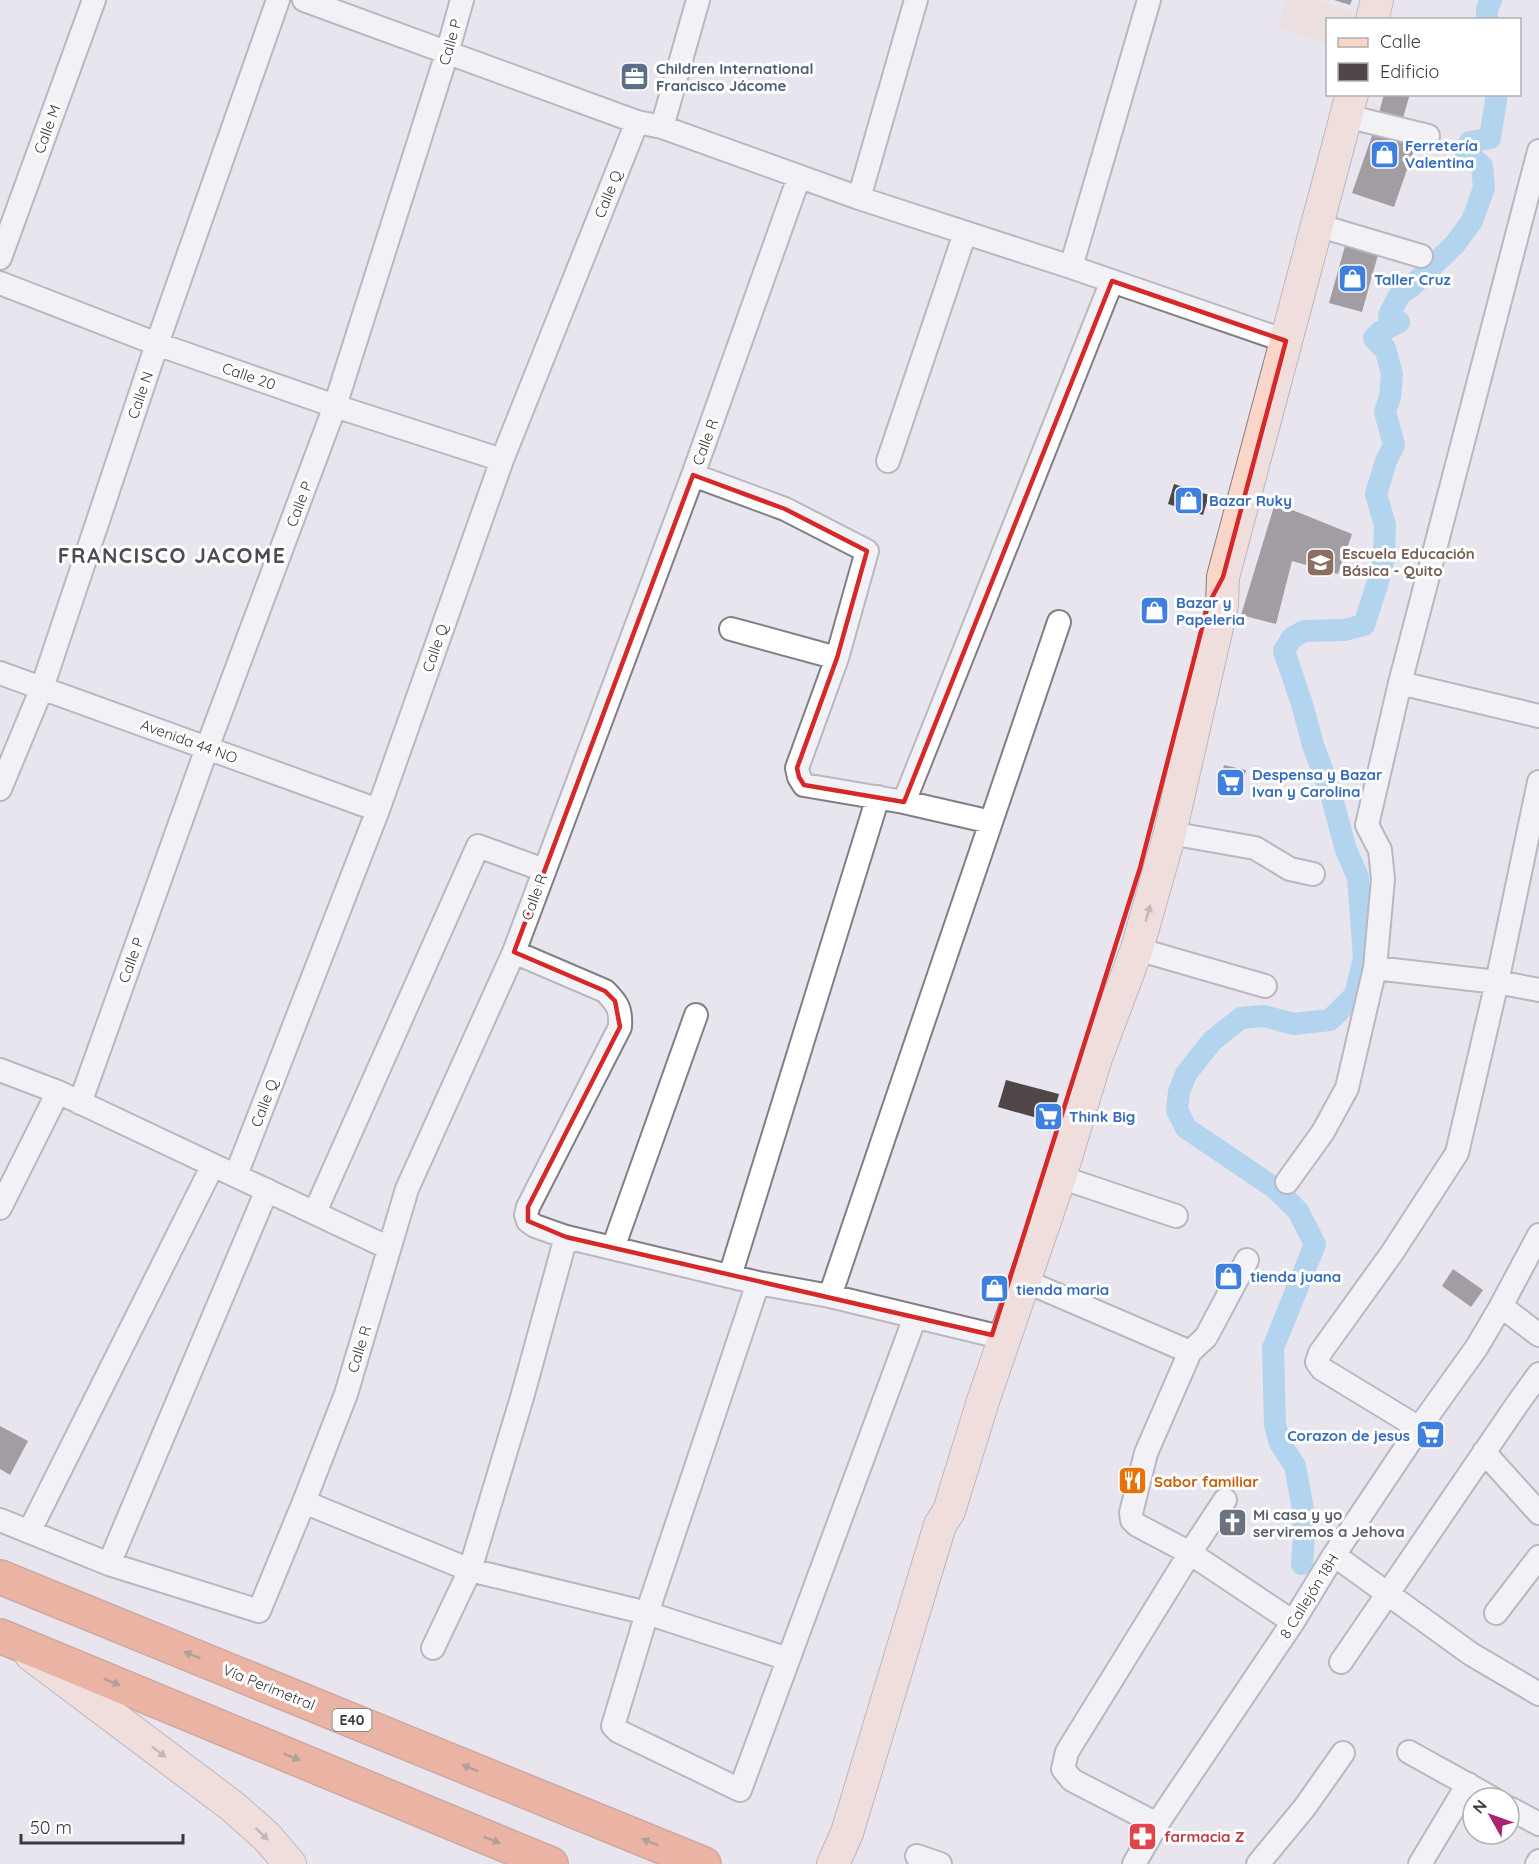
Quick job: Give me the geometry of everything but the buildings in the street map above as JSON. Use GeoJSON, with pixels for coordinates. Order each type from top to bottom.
{"type":"FeatureCollection","features":[{"type":"Feature","properties":{"kind":"highway","name":"Vía Perimetral"},"geometry":{"type":"LineString","coordinates":[[0,1577],[704,1864]]}},
{"type":"Feature","properties":{"kind":"highway"},"geometry":{"type":"LineString","coordinates":[[6,1638],[551,1864]]}},
{"type":"Feature","properties":{"kind":"street","name":"Calle M"},"geometry":{"type":"LineString","coordinates":[[0,258],[94,0]]}},
{"type":"Feature","properties":{"kind":"street","name":"Calle N"},"geometry":{"type":"LineString","coordinates":[[0,789],[42,688],[157,344],[278,0]]}},
{"type":"Feature","properties":{"kind":"street"},"geometry":{"type":"LineString","coordinates":[[304,0],[637,122],[662,127],[859,198],[1071,267],[1286,341]]}},
{"type":"Feature","properties":{"kind":"street","name":"Calle P"},"geometry":{"type":"LineString","coordinates":[[80,1103],[207,748],[335,406],[462,0]]}},
{"type":"Feature","properties":{"kind":"street"},"geometry":{"type":"LineString","coordinates":[[662,127],[698,0]]}},
{"type":"Feature","properties":{"kind":"street"},"geometry":{"type":"LineString","coordinates":[[859,198],[916,0]]}},
{"type":"Feature","properties":{"kind":"street"},"geometry":{"type":"LineString","coordinates":[[1071,267],[1149,0]]}},
{"type":"Feature","properties":{"kind":"street"},"geometry":{"type":"LineString","coordinates":[[1372,18],[1377,0]]}},
{"type":"Feature","properties":{"kind":"street"},"geometry":{"type":"LineString","coordinates":[[940,1525],[937,1506],[992,1335],[1089,1055],[1137,949],[1170,833],[1222,605],[1223,577],[1349,105],[1428,136]]}},
{"type":"Feature","properties":{"kind":"street","name":"Calle Q"},"geometry":{"type":"LineString","coordinates":[[236,1175],[378,810],[501,460],[637,122]]}},
{"type":"Feature","properties":{"kind":"street"},"geometry":{"type":"LineString","coordinates":[[1287,1182],[1323,1132],[1347,1088],[1375,969],[1383,879],[1380,850],[1367,825],[1400,683],[1539,151]]}},
{"type":"Feature","properties":{"kind":"street","name":"Calle R"},"geometry":{"type":"LineString","coordinates":[[109,1564],[259,1611],[346,1394],[407,1189],[514,952],[693,475],[799,177]]}},
{"type":"Feature","properties":{"kind":"street"},"geometry":{"type":"LineString","coordinates":[[1317,225],[1421,256]]}},
{"type":"Feature","properties":{"kind":"street"},"geometry":{"type":"LineString","coordinates":[[888,461],[965,233]]}},
{"type":"Feature","properties":{"kind":"street"},"geometry":{"type":"LineString","coordinates":[[904,802],[1112,281]]}},
{"type":"Feature","properties":{"kind":"street","name":"Calle 20"},"geometry":{"type":"LineString","coordinates":[[0,283],[157,344],[335,406],[501,460]]}},
{"type":"Feature","properties":{"kind":"street"},"geometry":{"type":"LineString","coordinates":[[693,475],[785,509],[867,551],[837,658],[797,768],[804,785],[904,802],[991,822]]}},
{"type":"Feature","properties":{"kind":"street"},"geometry":{"type":"LineString","coordinates":[[833,1864],[847,1833],[940,1525],[949,1511],[983,1401],[1060,1177],[1089,1055],[1208,605],[1223,577]]}},
{"type":"Feature","properties":{"kind":"street"},"geometry":{"type":"LineString","coordinates":[[830,1296],[1059,622]]}},
{"type":"Feature","properties":{"kind":"street"},"geometry":{"type":"LineString","coordinates":[[731,629],[837,658]]}},
{"type":"Feature","properties":{"kind":"street","name":"Avenida 44 NO"},"geometry":{"type":"LineString","coordinates":[[0,673],[378,810]]}},
{"type":"Feature","properties":{"kind":"street"},"geometry":{"type":"LineString","coordinates":[[1400,683],[1539,716]]}},
{"type":"Feature","properties":{"kind":"street"},"geometry":{"type":"LineString","coordinates":[[1419,1428],[1322,1369],[1317,1362],[1320,1353],[1392,1253],[1457,1153],[1497,982],[1539,782]]}},
{"type":"Feature","properties":{"kind":"street"},"geometry":{"type":"LineString","coordinates":[[730,1276],[878,797]]}},
{"type":"Feature","properties":{"kind":"street"},"geometry":{"type":"LineString","coordinates":[[1170,833],[1255,848],[1290,869],[1313,874]]}},
{"type":"Feature","properties":{"kind":"street"},"geometry":{"type":"LineString","coordinates":[[315,1212],[478,846],[544,870]]}},
{"type":"Feature","properties":{"kind":"street"},"geometry":{"type":"LineString","coordinates":[[1137,949],[1265,986]]}},
{"type":"Feature","properties":{"kind":"street"},"geometry":{"type":"LineString","coordinates":[[514,952],[605,991],[615,1001],[621,1013],[620,1027],[528,1207],[526,1215],[528,1221],[535,1226],[566,1237],[992,1335]]}},
{"type":"Feature","properties":{"kind":"street"},"geometry":{"type":"LineString","coordinates":[[1375,969],[1497,982],[1539,990]]}},
{"type":"Feature","properties":{"kind":"street"},"geometry":{"type":"LineString","coordinates":[[613,1248],[696,1015]]}},
{"type":"Feature","properties":{"kind":"street"},"geometry":{"type":"LineString","coordinates":[[0,1070],[58,1092],[389,1248]]}},
{"type":"Feature","properties":{"kind":"street"},"geometry":{"type":"LineString","coordinates":[[0,1208],[58,1092]]}},
{"type":"Feature","properties":{"kind":"street"},"geometry":{"type":"LineString","coordinates":[[29,1532],[213,1165]]}},
{"type":"Feature","properties":{"kind":"street"},"geometry":{"type":"LineString","coordinates":[[1060,1177],[1176,1216]]}},
{"type":"Feature","properties":{"kind":"street"},"geometry":{"type":"LineString","coordinates":[[0,1520],[109,1564],[267,1190]]}},
{"type":"Feature","properties":{"kind":"street","name":"8 Callejón 18H"},"geometry":{"type":"LineString","coordinates":[[1134,1864],[1157,1824],[1293,1622],[1334,1555],[1419,1428],[1477,1347],[1539,1235]]}},
{"type":"Feature","properties":{"kind":"street"},"geometry":{"type":"LineString","coordinates":[[433,1648],[470,1570],[523,1394],[566,1237]]}},
{"type":"Feature","properties":{"kind":"street"},"geometry":{"type":"LineString","coordinates":[[1247,1260],[1206,1337],[1190,1352],[1146,1452],[1131,1513],[1132,1520],[1137,1525],[1190,1553],[1293,1622]]}},
{"type":"Feature","properties":{"kind":"street"},"geometry":{"type":"LineString","coordinates":[[1025,1281],[1190,1352]]}},
{"type":"Feature","properties":{"kind":"street"},"geometry":{"type":"LineString","coordinates":[[758,1282],[647,1613],[614,1726],[618,1731],[740,1790],[915,1317]]}},
{"type":"Feature","properties":{"kind":"street"},"geometry":{"type":"LineString","coordinates":[[1501,1306],[1539,1335]]}},
{"type":"Feature","properties":{"kind":"street"},"geometry":{"type":"LineString","coordinates":[[1341,1662],[1539,1374]]}},
{"type":"Feature","properties":{"kind":"street"},"geometry":{"type":"LineString","coordinates":[[1484,1452],[1539,1513]]}},
{"type":"Feature","properties":{"kind":"street"},"geometry":{"type":"LineString","coordinates":[[1157,1824],[1072,1780],[1063,1769],[1067,1752],[1225,1500]]}},
{"type":"Feature","properties":{"kind":"street"},"geometry":{"type":"LineString","coordinates":[[304,1502],[470,1570],[647,1613],[788,1659]]}},
{"type":"Feature","properties":{"kind":"street"},"geometry":{"type":"LineString","coordinates":[[1334,1555],[1471,1654],[1539,1694]]}},
{"type":"Feature","properties":{"kind":"street"},"geometry":{"type":"LineString","coordinates":[[1496,1613],[1539,1557]]}},
{"type":"Feature","properties":{"kind":"street"},"geometry":{"type":"LineString","coordinates":[[6,1638],[232,1806],[266,1836],[290,1864]]}},
{"type":"Feature","properties":{"kind":"street"},"geometry":{"type":"LineString","coordinates":[[1409,1752],[1471,1786]]}},
{"type":"Feature","properties":{"kind":"street"},"geometry":{"type":"LineString","coordinates":[[1258,1864],[1305,1807],[1343,1753]]}},
{"type":"Feature","properties":{"kind":"street"},"geometry":{"type":"LineString","coordinates":[[1420,1864],[1468,1784]]}},
{"type":"Feature","properties":{"kind":"street"},"geometry":{"type":"LineString","coordinates":[[1521,1814],[1539,1824]]}},
{"type":"Feature","properties":{"kind":"street"},"geometry":{"type":"LineString","coordinates":[[917,1856],[940,1864]]}},
{"type":"Feature","properties":{"kind":"highlighted area"},"geometry":{"type":"Polygon","coordinates":[[[1112,281],[1286,341],[1223,577],[1208,605],[1140,868],[992,1335],[566,1237],[528,1221],[528,1207],[620,1027],[615,1001],[605,991],[514,952],[693,475],[785,509],[867,551],[837,658],[797,768],[804,785],[904,802],[1112,281]]]}},
{"type":"Feature","properties":{"kind":"shaded area"},"geometry":{"type":"Polygon","coordinates":[[[1287,0],[1318,0],[1355,13],[1353,18],[1326,18],[1326,43],[1277,26],[1287,0]]]}},
{"type":"Feature","properties":{"kind":"waterway"},"geometry":{"type":"LineString","coordinates":[[1487,18],[1487,9],[1491,0]]}},
{"type":"Feature","properties":{"kind":"waterway"},"geometry":{"type":"LineString","coordinates":[[1302,1564],[1303,1509],[1295,1466],[1280,1443],[1275,1425],[1273,1348],[1315,1244],[1298,1211],[1276,1189],[1186,1128],[1177,1110],[1179,1092],[1186,1074],[1212,1041],[1241,1018],[1264,1016],[1294,1024],[1330,1020],[1355,995],[1364,958],[1358,877],[1346,850],[1331,794],[1313,745],[1284,651],[1292,638],[1304,631],[1344,630],[1364,625],[1384,558],[1385,525],[1376,494],[1386,461],[1394,445],[1385,412],[1390,397],[1392,374],[1385,348],[1374,338],[1380,332],[1399,322],[1389,315],[1400,294],[1412,286],[1455,244],[1472,221],[1484,188],[1482,166],[1465,151],[1470,142],[1490,138],[1497,96]]}},
{"type":"Feature","properties":{"kind":"place","name":"Children International Francisco Jácome"},"geometry":{"type":"Point","coordinates":[635,77]}},
{"type":"Feature","properties":{"kind":"place","name":"Ferretería Valentina"},"geometry":{"type":"Point","coordinates":[1384,154]}},
{"type":"Feature","properties":{"kind":"place","name":"Taller Cruz"},"geometry":{"type":"Point","coordinates":[1353,279]}},
{"type":"Feature","properties":{"kind":"place","name":"Bazar Ruky"},"geometry":{"type":"Point","coordinates":[1188,500]}},
{"type":"Feature","properties":{"kind":"place","name":"Escuela Educación Básica - Quito"},"geometry":{"type":"Point","coordinates":[1321,562]}},
{"type":"Feature","properties":{"kind":"place","name":"Bazar y Papeleria"},"geometry":{"type":"Point","coordinates":[1155,611]}},
{"type":"Feature","properties":{"kind":"place","name":"Despensa y Bazar Ivan y Carolina"},"geometry":{"type":"Point","coordinates":[1231,783]}},
{"type":"Feature","properties":{"kind":"place","name":"Think Big"},"geometry":{"type":"Point","coordinates":[1048,1116]}},
{"type":"Feature","properties":{"kind":"place","name":"tienda juana"},"geometry":{"type":"Point","coordinates":[1229,1276]}},
{"type":"Feature","properties":{"kind":"place","name":"tienda maria"},"geometry":{"type":"Point","coordinates":[995,1289]}},
{"type":"Feature","properties":{"kind":"place","name":"Corazon de jesus"},"geometry":{"type":"Point","coordinates":[1431,1435]}},
{"type":"Feature","properties":{"kind":"place","name":"Sabor familiar"},"geometry":{"type":"Point","coordinates":[1133,1481]}},
{"type":"Feature","properties":{"kind":"place","name":"Mi casa y yo serviremos a Jehova"},"geometry":{"type":"Point","coordinates":[1232,1523]}},
{"type":"Feature","properties":{"kind":"place","name":"farmacia Z"},"geometry":{"type":"Point","coordinates":[1143,1836]}},
{"type":"Feature","properties":{"kind":"district","name":"FRANCISCO JACOME"},"geometry":{"type":"Point","coordinates":[172,555]}}]}
